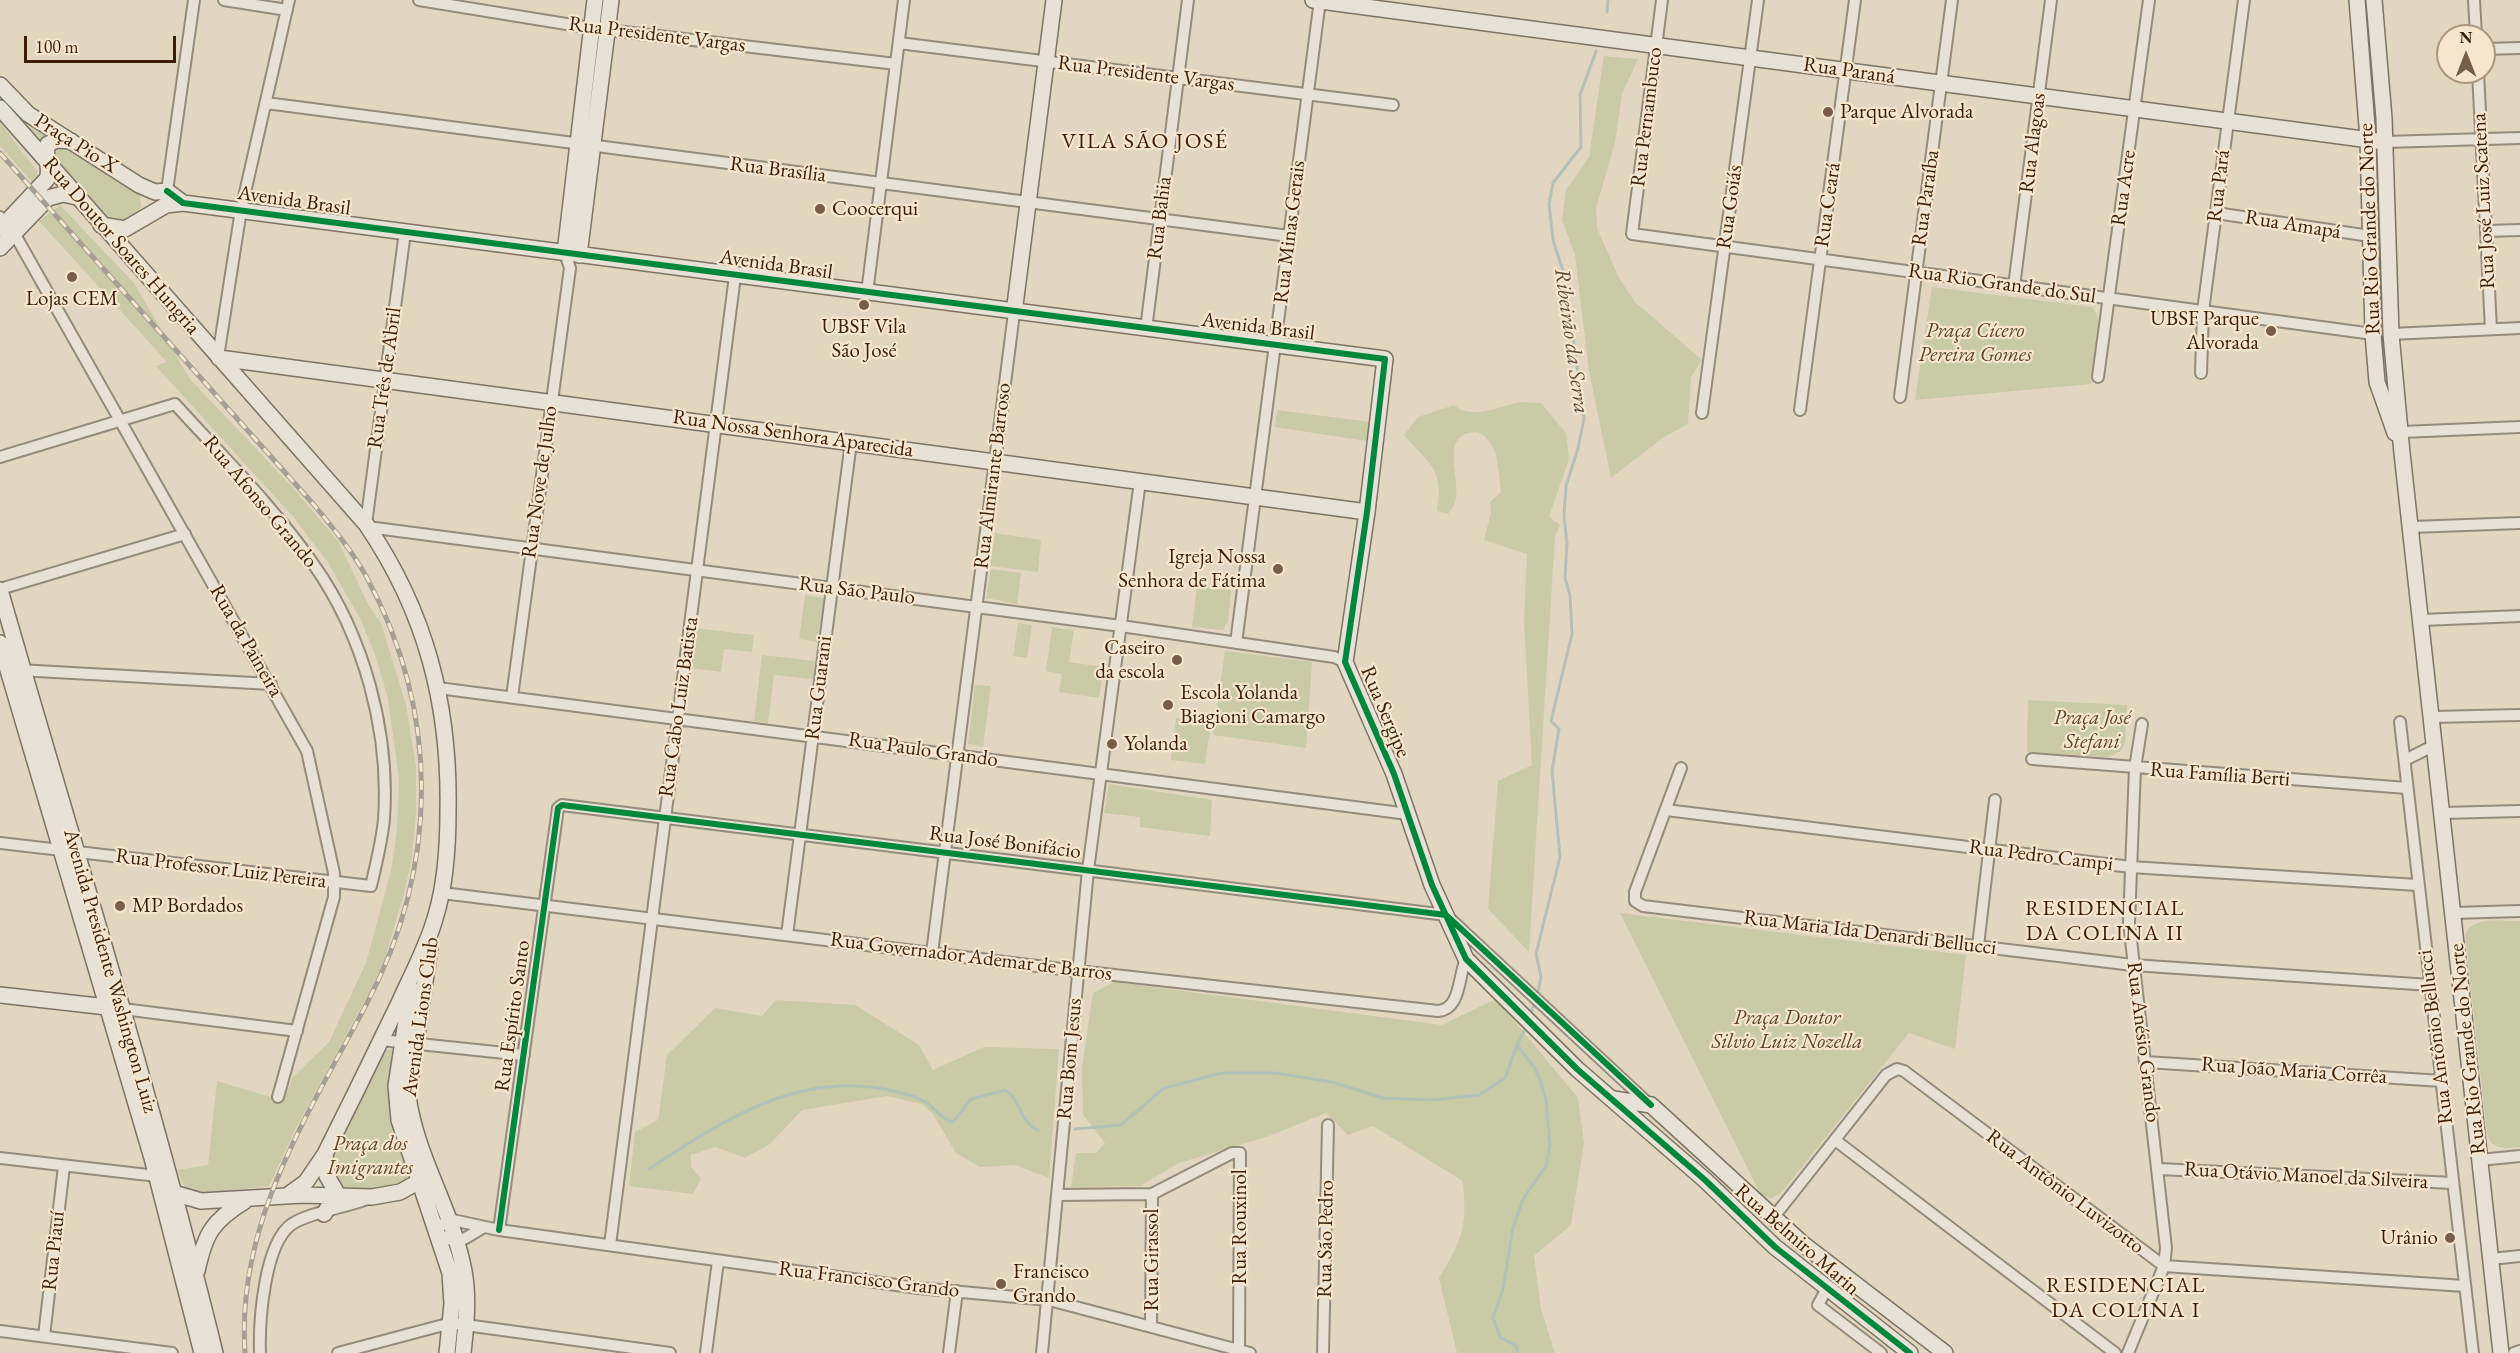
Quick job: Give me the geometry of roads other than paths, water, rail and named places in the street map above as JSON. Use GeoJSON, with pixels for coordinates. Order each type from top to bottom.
{"type":"FeatureCollection","features":[{"type":"Feature","properties":{"kind":"street"},"geometry":{"type":"LineString","coordinates":[[167,191],[194,0]]}},
{"type":"Feature","properties":{"kind":"street"},"geometry":{"type":"LineString","coordinates":[[219,358],[241,210],[288,5],[224,0]]}},
{"type":"Feature","properties":{"kind":"street","name":"Rua Presidente Vargas"},"geometry":{"type":"LineString","coordinates":[[419,0],[591,28],[896,64]]}},
{"type":"Feature","properties":{"kind":"street"},"geometry":{"type":"LineString","coordinates":[[585,145],[591,28],[595,0]]}},
{"type":"Feature","properties":{"kind":"street"},"geometry":{"type":"LineString","coordinates":[[571,259],[585,145],[611,0]]}},
{"type":"Feature","properties":{"kind":"street"},"geometry":{"type":"LineString","coordinates":[[867,293],[904,0]]}},
{"type":"Feature","properties":{"kind":"street","name":"Rua Almirante Barroso"},"geometry":{"type":"LineString","coordinates":[[932,953],[1054,0]]}},
{"type":"Feature","properties":{"kind":"street","name":"Rua Bahia"},"geometry":{"type":"LineString","coordinates":[[1146,329],[1188,0]]}},
{"type":"Feature","properties":{"kind":"street","name":"Rua Paraná"},"geometry":{"type":"LineString","coordinates":[[1318,0],[2385,142]]}},
{"type":"Feature","properties":{"kind":"street","name":"Rua Minas Gerais"},"geometry":{"type":"LineString","coordinates":[[1236,643],[1308,94],[1318,0]]}},
{"type":"Feature","properties":{"kind":"street","name":"Rua Pernambuco"},"geometry":{"type":"LineString","coordinates":[[1632,234],[1662,0]]}},
{"type":"Feature","properties":{"kind":"street","name":"Rua Goiás"},"geometry":{"type":"LineString","coordinates":[[1702,413],[1758,0]]}},
{"type":"Feature","properties":{"kind":"street","name":"Rua Ceará"},"geometry":{"type":"LineString","coordinates":[[1800,410],[1855,0]]}},
{"type":"Feature","properties":{"kind":"street","name":"Rua Paraíba"},"geometry":{"type":"LineString","coordinates":[[1900,397],[1952,0]]}},
{"type":"Feature","properties":{"kind":"street","name":"Rua Alagoas"},"geometry":{"type":"LineString","coordinates":[[2014,286],[2051,0]]}},
{"type":"Feature","properties":{"kind":"street","name":"Rua Acre"},"geometry":{"type":"LineString","coordinates":[[2098,377],[2149,0]]}},
{"type":"Feature","properties":{"kind":"street","name":"Rua Pará"},"geometry":{"type":"LineString","coordinates":[[2201,373],[2203,311],[2244,0]]}},
{"type":"Feature","properties":{"kind":"street","name":"Rua Rio Grande do Norte"},"geometry":{"type":"LineString","coordinates":[[2357,0],[2368,140],[2373,334],[2377,382],[2402,453]]}},
{"type":"Feature","properties":{"kind":"street","name":"Rua Rio Grande do Norte"},"geometry":{"type":"LineString","coordinates":[[2374,0],[2385,142],[2391,334],[2402,432],[2402,453],[2412,527],[2501,1353]]}},
{"type":"Feature","properties":{"kind":"street"},"geometry":{"type":"LineString","coordinates":[[2474,0],[2475,24]]}},
{"type":"Feature","properties":{"kind":"street","name":"Rua Presidente Vargas"},"geometry":{"type":"LineString","coordinates":[[899,43],[1393,105]]}},
{"type":"Feature","properties":{"kind":"street"},"geometry":{"type":"LineString","coordinates":[[2496,49],[2520,48]]}},
{"type":"Feature","properties":{"kind":"street","name":"Rua José Luiz Scatena"},"geometry":{"type":"LineString","coordinates":[[2479,84],[2490,329]]}},
{"type":"Feature","properties":{"kind":"street"},"geometry":{"type":"LineString","coordinates":[[0,85],[7,105]]}},
{"type":"Feature","properties":{"kind":"street","name":"Rua Brasília"},"geometry":{"type":"LineString","coordinates":[[266,103],[1289,236]]}},
{"type":"Feature","properties":{"kind":"street","name":"Praça Pio X"},"geometry":{"type":"LineString","coordinates":[[7,105],[71,141],[139,185],[155,192],[167,191]]}},
{"type":"Feature","properties":{"kind":"street","name":"Rua Doutor Soares Hungria"},"geometry":{"type":"LineString","coordinates":[[7,105],[47,162],[367,526],[414,613],[438,688],[446,737],[449,778],[446,858],[442,893],[434,924]]}},
{"type":"Feature","properties":{"kind":"street"},"geometry":{"type":"LineString","coordinates":[[0,114],[42,170],[41,186]]}},
{"type":"Feature","properties":{"kind":"street"},"geometry":{"type":"LineString","coordinates":[[2385,142],[2520,138]]}},
{"type":"Feature","properties":{"kind":"street"},"geometry":{"type":"LineString","coordinates":[[0,248],[5,226],[49,174],[48,144],[57,140],[71,141]]}},
{"type":"Feature","properties":{"kind":"street","name":"Praça Pio X"},"geometry":{"type":"LineString","coordinates":[[139,185],[146,201],[141,220]]}},
{"type":"Feature","properties":{"kind":"street","name":"Avenida Brasil"},"geometry":{"type":"LineString","coordinates":[[167,191],[183,203],[405,232],[571,259],[735,276],[1385,359]]}},
{"type":"Feature","properties":{"kind":"street"},"geometry":{"type":"LineString","coordinates":[[5,226],[48,198],[63,194],[77,197]]}},
{"type":"Feature","properties":{"kind":"street"},"geometry":{"type":"LineString","coordinates":[[101,225],[125,229],[166,205],[183,203]]}},
{"type":"Feature","properties":{"kind":"street","name":"Rua Amapá"},"geometry":{"type":"LineString","coordinates":[[2216,213],[2370,237]]}},
{"type":"Feature","properties":{"kind":"street"},"geometry":{"type":"LineString","coordinates":[[126,253],[125,240],[141,220]]}},
{"type":"Feature","properties":{"kind":"street","name":"Rua da Paineira"},"geometry":{"type":"LineString","coordinates":[[5,226],[120,421],[307,751],[335,882],[334,897],[278,1097]]}},
{"type":"Feature","properties":{"kind":"street"},"geometry":{"type":"LineString","coordinates":[[2486,231],[2520,230]]}},
{"type":"Feature","properties":{"kind":"street","name":"Rua Três de Abril"},"geometry":{"type":"LineString","coordinates":[[367,526],[405,232]]}},
{"type":"Feature","properties":{"kind":"street","name":"Rua Rio Grande do Sul"},"geometry":{"type":"LineString","coordinates":[[1632,234],[2373,334]]}},
{"type":"Feature","properties":{"kind":"street","name":"Rua Nove de Julho"},"geometry":{"type":"LineString","coordinates":[[512,698],[571,259]]}},
{"type":"Feature","properties":{"kind":"street","name":"Rua Cabo Luiz Batista"},"geometry":{"type":"LineString","coordinates":[[610,1245],[735,276]]}},
{"type":"Feature","properties":{"kind":"street"},"geometry":{"type":"LineString","coordinates":[[2391,334],[2520,328]]}},
{"type":"Feature","properties":{"kind":"street","name":"Rua Nossa Senhora Aparecida"},"geometry":{"type":"LineString","coordinates":[[219,358],[995,460],[1367,512]]}},
{"type":"Feature","properties":{"kind":"street","name":"Rua Sergipe"},"geometry":{"type":"LineString","coordinates":[[1385,359],[1367,512],[1345,662],[1408,814],[1432,885],[1466,959],[1514,1009]]}},
{"type":"Feature","properties":{"kind":"street"},"geometry":{"type":"LineString","coordinates":[[243,385],[251,371],[264,364]]}},
{"type":"Feature","properties":{"kind":"street","name":"Rua Afonso Grando"},"geometry":{"type":"LineString","coordinates":[[120,421],[175,404],[295,539],[315,565],[350,627],[367,677],[377,719],[384,788],[381,839],[371,886]]}},
{"type":"Feature","properties":{"kind":"street"},"geometry":{"type":"LineString","coordinates":[[0,457],[120,421]]}},
{"type":"Feature","properties":{"kind":"street"},"geometry":{"type":"LineString","coordinates":[[2402,432],[2520,427]]}},
{"type":"Feature","properties":{"kind":"street","name":"Rua Guarani"},"geometry":{"type":"LineString","coordinates":[[787,935],[851,442]]}},
{"type":"Feature","properties":{"kind":"street","name":"Rua Bom Jesus"},"geometry":{"type":"LineString","coordinates":[[1042,1353],[1049,1300],[1088,870],[1140,480]]}},
{"type":"Feature","properties":{"kind":"street"},"geometry":{"type":"LineString","coordinates":[[2412,527],[2520,523]]}},
{"type":"Feature","properties":{"kind":"street","name":"Rua São Paulo"},"geometry":{"type":"LineString","coordinates":[[367,526],[1121,626],[1334,657],[1345,662]]}},
{"type":"Feature","properties":{"kind":"street"},"geometry":{"type":"LineString","coordinates":[[0,590],[184,534]]}},
{"type":"Feature","properties":{"kind":"street","name":"Avenida Presidente Washington Luiz"},"geometry":{"type":"LineString","coordinates":[[0,590],[10,669]]}},
{"type":"Feature","properties":{"kind":"street"},"geometry":{"type":"LineString","coordinates":[[2422,620],[2520,616]]}},
{"type":"Feature","properties":{"kind":"street","name":"Avenida Presidente Washington Luiz"},"geometry":{"type":"LineString","coordinates":[[0,643],[68,851],[116,1008],[168,1194],[196,1275],[215,1353]]}},
{"type":"Feature","properties":{"kind":"street"},"geometry":{"type":"LineString","coordinates":[[10,669],[271,684]]}},
{"type":"Feature","properties":{"kind":"street","name":"Rua Paulo Grando"},"geometry":{"type":"LineString","coordinates":[[438,688],[1408,814]]}},
{"type":"Feature","properties":{"kind":"street"},"geometry":{"type":"LineString","coordinates":[[2432,717],[2520,715]]}},
{"type":"Feature","properties":{"kind":"street","name":"Rua Antônio Bellucci"},"geometry":{"type":"LineString","coordinates":[[2400,722],[2473,1353]]}},
{"type":"Feature","properties":{"kind":"street","name":"Rua Anésio Grando"},"geometry":{"type":"LineString","coordinates":[[2128,1353],[2164,1266],[2166,1248],[2159,1169],[2129,921],[2135,768],[2142,724]]}},
{"type":"Feature","properties":{"kind":"street"},"geometry":{"type":"LineString","coordinates":[[2404,760],[2435,745]]}},
{"type":"Feature","properties":{"kind":"street","name":"Rua Família Berti"},"geometry":{"type":"LineString","coordinates":[[2032,759],[2408,788]]}},
{"type":"Feature","properties":{"kind":"street"},"geometry":{"type":"LineString","coordinates":[[1666,810],[1681,768]]}},
{"type":"Feature","properties":{"kind":"street"},"geometry":{"type":"LineString","coordinates":[[1978,946],[1995,800]]}},
{"type":"Feature","properties":{"kind":"street","name":"Rua José Bonifácio"},"geometry":{"type":"LineString","coordinates":[[559,806],[1446,915]]}},
{"type":"Feature","properties":{"kind":"street","name":"Rua Espírito Santo"},"geometry":{"type":"LineString","coordinates":[[499,1230],[559,806]]}},
{"type":"Feature","properties":{"kind":"street","name":"Rua Pedro Campi"},"geometry":{"type":"LineString","coordinates":[[1666,810],[2131,867],[2418,885]]}},
{"type":"Feature","properties":{"kind":"street","name":"Rua Maria Ida Denardi Bellucci"},"geometry":{"type":"LineString","coordinates":[[1666,810],[1635,892],[1635,901],[1643,906],[2133,965],[2430,985]]}},
{"type":"Feature","properties":{"kind":"street"},"geometry":{"type":"LineString","coordinates":[[2442,813],[2520,811]]}},
{"type":"Feature","properties":{"kind":"street","name":"Rua Professor Luiz Pereira"},"geometry":{"type":"LineString","coordinates":[[0,843],[371,886]]}},
{"type":"Feature","properties":{"kind":"street","name":"Rua Governador Ademar de Barros"},"geometry":{"type":"LineString","coordinates":[[442,893],[1078,971],[1438,1011],[1453,1005],[1466,959]]}},
{"type":"Feature","properties":{"kind":"street"},"geometry":{"type":"LineString","coordinates":[[2453,913],[2520,911]]}},
{"type":"Feature","properties":{"kind":"street","name":"Rua Belmiro Marin"},"geometry":{"type":"LineString","coordinates":[[1446,915],[1773,1218],[1810,1250],[1946,1353]]}},
{"type":"Feature","properties":{"kind":"street"},"geometry":{"type":"LineString","coordinates":[[288,1195],[306,1182],[325,1154],[414,971],[434,924]]}},
{"type":"Feature","properties":{"kind":"street","name":"Avenida Lions Club"},"geometry":{"type":"LineString","coordinates":[[408,1043],[434,924]]}},
{"type":"Feature","properties":{"kind":"street","name":"Avenida Lions Club"},"geometry":{"type":"LineString","coordinates":[[414,971],[408,1043],[408,1096],[425,1177],[426,1198],[450,1272],[463,1353]]}},
{"type":"Feature","properties":{"kind":"street"},"geometry":{"type":"LineString","coordinates":[[0,995],[297,1031]]}},
{"type":"Feature","properties":{"kind":"street","name":"Avenida Presidente Washington Luiz"},"geometry":{"type":"LineString","coordinates":[[116,1008],[157,1176],[168,1194],[181,1269],[202,1353]]}},
{"type":"Feature","properties":{"kind":"street","name":"Rua Belmiro Marin"},"geometry":{"type":"LineString","coordinates":[[1514,1009],[1577,1069],[1705,1180],[1774,1247],[1826,1290],[1910,1353]]}},
{"type":"Feature","properties":{"kind":"street"},"geometry":{"type":"LineString","coordinates":[[381,1040],[524,1054]]}},
{"type":"Feature","properties":{"kind":"street","name":"Rua João Maria Corrêa"},"geometry":{"type":"LineString","coordinates":[[2146,1062],[2442,1081]]}},
{"type":"Feature","properties":{"kind":"street","name":"Rua Antônio Luvizotto"},"geometry":{"type":"LineString","coordinates":[[1835,1140],[1886,1075],[1897,1069],[1904,1071],[2164,1266],[2465,1286]]}},
{"type":"Feature","properties":{"kind":"street"},"geometry":{"type":"LineString","coordinates":[[1613,1099],[1651,1105]]}},
{"type":"Feature","properties":{"kind":"street","name":"Rua São Pedro"},"geometry":{"type":"LineString","coordinates":[[1323,1353],[1328,1125]]}},
{"type":"Feature","properties":{"kind":"street"},"geometry":{"type":"LineString","coordinates":[[1773,1218],[1835,1140],[2115,1353]]}},
{"type":"Feature","properties":{"kind":"street","name":"Rua Rouxinol"},"geometry":{"type":"LineString","coordinates":[[1058,1195],[1152,1194],[1232,1154],[1240,1153],[1242,1352]]}},
{"type":"Feature","properties":{"kind":"street"},"geometry":{"type":"LineString","coordinates":[[324,1214],[334,1195],[327,1176],[325,1154]]}},
{"type":"Feature","properties":{"kind":"street"},"geometry":{"type":"LineString","coordinates":[[2480,1160],[2520,1156]]}},
{"type":"Feature","properties":{"kind":"street"},"geometry":{"type":"LineString","coordinates":[[0,1158],[157,1176]]}},
{"type":"Feature","properties":{"kind":"street","name":"Rua Piauí"},"geometry":{"type":"LineString","coordinates":[[45,1336],[64,1166]]}},
{"type":"Feature","properties":{"kind":"street","name":"Rua Otávio Manoel da Silveira"},"geometry":{"type":"LineString","coordinates":[[2159,1169],[2453,1183]]}},
{"type":"Feature","properties":{"kind":"street"},"geometry":{"type":"LineString","coordinates":[[260,1353],[267,1272],[287,1228],[298,1221],[372,1197],[400,1192],[425,1177]]}},
{"type":"Feature","properties":{"kind":"street","name":"Avenida Lions Club"},"geometry":{"type":"LineString","coordinates":[[425,1177],[448,1219],[457,1242],[466,1287],[459,1324],[447,1353]]}},
{"type":"Feature","properties":{"kind":"street"},"geometry":{"type":"LineString","coordinates":[[400,1192],[426,1198]]}},
{"type":"Feature","properties":{"kind":"street"},"geometry":{"type":"LineString","coordinates":[[168,1194],[191,1201],[248,1200],[288,1195],[372,1197]]}},
{"type":"Feature","properties":{"kind":"street","name":"Rua Girassol"},"geometry":{"type":"LineString","coordinates":[[1151,1327],[1152,1194]]}},
{"type":"Feature","properties":{"kind":"street"},"geometry":{"type":"LineString","coordinates":[[181,1269],[186,1274],[196,1275],[201,1248],[211,1228],[229,1211],[248,1200]]}},
{"type":"Feature","properties":{"kind":"street"},"geometry":{"type":"LineString","coordinates":[[448,1219],[436,1231],[448,1241],[457,1242],[484,1227]]}},
{"type":"Feature","properties":{"kind":"street","name":"Rua Francisco Grando"},"geometry":{"type":"LineString","coordinates":[[448,1219],[499,1230],[918,1288],[1049,1300],[1242,1352]]}},
{"type":"Feature","properties":{"kind":"street"},"geometry":{"type":"LineString","coordinates":[[2491,1259],[2520,1256]]}},
{"type":"Feature","properties":{"kind":"street"},"geometry":{"type":"LineString","coordinates":[[706,1353],[718,1261]]}},
{"type":"Feature","properties":{"kind":"street"},"geometry":{"type":"LineString","coordinates":[[1826,1290],[1818,1305],[1881,1353]]}},
{"type":"Feature","properties":{"kind":"street"},"geometry":{"type":"LineString","coordinates":[[949,1353],[957,1291]]}},
{"type":"Feature","properties":{"kind":"street"},"geometry":{"type":"LineString","coordinates":[[338,1353],[459,1324],[670,1353]]}},
{"type":"Feature","properties":{"kind":"street"},"geometry":{"type":"LineString","coordinates":[[0,1330],[126,1350],[172,1353]]}},
{"type":"Feature","properties":{"kind":"street"},"geometry":{"type":"LineString","coordinates":[[2514,1353],[2520,1352]]}},
{"type":"Feature","properties":{"kind":"waterway","name":"Ribeirão da Serra"},"geometry":{"type":"LineString","coordinates":[[1607,12],[1608,0]]}},
{"type":"Feature","properties":{"kind":"waterway","name":"Ribeirão da Serra"},"geometry":{"type":"LineString","coordinates":[[1537,996],[1541,977],[1536,954],[1560,857],[1552,771],[1559,729],[1551,721],[1572,634],[1570,595],[1565,578],[1566,486],[1584,419],[1565,277],[1553,240],[1549,204],[1553,183],[1581,147],[1580,95],[1596,51]]}},
{"type":"Feature","properties":{"kind":"waterway","name":"Ribeirão da Serra"},"geometry":{"type":"LineString","coordinates":[[1530,1015],[1535,1002]]}},
{"type":"Feature","properties":{"kind":"waterway","name":"Ribeirão da Serra"},"geometry":{"type":"LineString","coordinates":[[1518,1353],[1516,1346],[1500,1337],[1493,1318],[1503,1289],[1513,1228],[1523,1199],[1546,1166],[1550,1146],[1546,1100],[1540,1080],[1534,1067],[1517,1045],[1527,1025]]}},
{"type":"Feature","properties":{"kind":"waterway"},"geometry":{"type":"LineString","coordinates":[[1075,1129],[1121,1125],[1164,1088],[1222,1073],[1275,1073],[1332,1082],[1383,1098],[1433,1100],[1479,1095],[1505,1078],[1517,1045]]}},
{"type":"Feature","properties":{"kind":"waterway"},"geometry":{"type":"LineString","coordinates":[[649,1169],[707,1132],[766,1102],[798,1092],[830,1086],[863,1086],[898,1092],[924,1101],[953,1122],[971,1099],[1005,1090],[1014,1099],[1032,1127],[1038,1130]]}},
{"type":"Feature","properties":{"kind":"railway"},"geometry":{"type":"LineString","coordinates":[[0,153],[335,531],[366,576],[391,628],[408,682],[418,736],[422,790],[418,845],[407,899],[390,953],[366,1005],[300,1129],[280,1171],[264,1214],[252,1259],[245,1305],[245,1353]]}},
{"type":"Feature","properties":{"kind":"place","name":"Parque Alvorada"},"geometry":{"type":"Point","coordinates":[1828,112]}},
{"type":"Feature","properties":{"kind":"place","name":"Coocerqui"},"geometry":{"type":"Point","coordinates":[820,209]}},
{"type":"Feature","properties":{"kind":"place","name":"Lojas CEM"},"geometry":{"type":"Point","coordinates":[72,277]}},
{"type":"Feature","properties":{"kind":"place","name":"UBSF Vila São José"},"geometry":{"type":"Point","coordinates":[864,305]}},
{"type":"Feature","properties":{"kind":"place","name":"UBSF Parque Alvorada"},"geometry":{"type":"Point","coordinates":[2271,331]}},
{"type":"Feature","properties":{"kind":"place","name":"Igreja Nossa Senhora de Fátima"},"geometry":{"type":"Point","coordinates":[1278,569]}},
{"type":"Feature","properties":{"kind":"place","name":"Caseiro da escola"},"geometry":{"type":"Point","coordinates":[1177,660]}},
{"type":"Feature","properties":{"kind":"place","name":"Escola Yolanda Biagioni Camargo"},"geometry":{"type":"Point","coordinates":[1168,705]}},
{"type":"Feature","properties":{"kind":"place","name":"Yolanda"},"geometry":{"type":"Point","coordinates":[1112,744]}},
{"type":"Feature","properties":{"kind":"place","name":"MP Bordados"},"geometry":{"type":"Point","coordinates":[120,906]}},
{"type":"Feature","properties":{"kind":"place","name":"Urânio"},"geometry":{"type":"Point","coordinates":[2450,1238]}},
{"type":"Feature","properties":{"kind":"place","name":"Francisco Grando"},"geometry":{"type":"Point","coordinates":[1001,1284]}},
{"type":"Feature","properties":{"kind":"district","name":"VILA SÃO JOSÉ"},"geometry":{"type":"Point","coordinates":[1145,142]}},
{"type":"Feature","properties":{"kind":"district","name":"RESIDENCIAL DA COLINA II"},"geometry":{"type":"Point","coordinates":[2105,922]}},
{"type":"Feature","properties":{"kind":"district","name":"RESIDENCIAL DA COLINA I"},"geometry":{"type":"Point","coordinates":[2126,1298]}},
{"type":"Feature","properties":{"kind":"park label","name":"Praça Cícero Pereira Gomes"},"geometry":{"type":"Point","coordinates":[1975,343]}},
{"type":"Feature","properties":{"kind":"park label","name":"Praça José Stefani"},"geometry":{"type":"Point","coordinates":[2092,730]}},
{"type":"Feature","properties":{"kind":"park label","name":"Praça Doutor Silvio Luiz Nozella"},"geometry":{"type":"Point","coordinates":[1787,1030]}},
{"type":"Feature","properties":{"kind":"park label","name":"Praça dos Imigrantes"},"geometry":{"type":"Point","coordinates":[370,1156]}}]}
